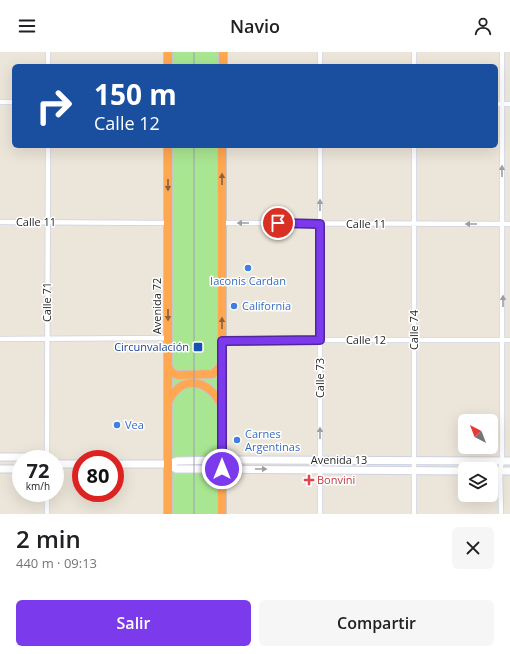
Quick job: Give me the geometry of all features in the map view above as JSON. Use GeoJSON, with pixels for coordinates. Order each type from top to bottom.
{"type":"FeatureCollection","features":[{"type":"Feature","properties":{"kind":"highway"},"geometry":{"type":"LineString","coordinates":[[168,52],[168,64]]}},
{"type":"Feature","properties":{"kind":"highway"},"geometry":{"type":"LineString","coordinates":[[223,52],[223,64]]}},
{"type":"Feature","properties":{"kind":"highway","name":"Avenida 72"},"geometry":{"type":"LineString","coordinates":[[168,148],[168,514]]}},
{"type":"Feature","properties":{"kind":"highway"},"geometry":{"type":"LineString","coordinates":[[222,148],[222,514]]}},
{"type":"Feature","properties":{"kind":"highway"},"geometry":{"type":"LineString","coordinates":[[168,367],[172,373],[178,375],[213,374],[222,365]]}},
{"type":"Feature","properties":{"kind":"highway"},"geometry":{"type":"LineString","coordinates":[[168,402],[174,392],[179,388],[184,385],[194,383],[201,384],[214,391],[222,404]]}},
{"type":"Feature","properties":{"kind":"street"},"geometry":{"type":"LineString","coordinates":[[48,52],[48,64]]}},
{"type":"Feature","properties":{"kind":"street"},"geometry":{"type":"LineString","coordinates":[[320,52],[320,64]]}},
{"type":"Feature","properties":{"kind":"street"},"geometry":{"type":"LineString","coordinates":[[414,52],[414,64]]}},
{"type":"Feature","properties":{"kind":"street"},"geometry":{"type":"LineString","coordinates":[[501,514],[500,471],[502,461],[503,340],[502,52]]}},
{"type":"Feature","properties":{"kind":"street"},"geometry":{"type":"LineString","coordinates":[[0,102],[12,102]]}},
{"type":"Feature","properties":{"kind":"street"},"geometry":{"type":"LineString","coordinates":[[498,104],[510,104]]}},
{"type":"Feature","properties":{"kind":"street","name":"Calle 71"},"geometry":{"type":"LineString","coordinates":[[47,450],[48,148]]}},
{"type":"Feature","properties":{"kind":"street","name":"Calle 73"},"geometry":{"type":"LineString","coordinates":[[320,148],[320,514]]}},
{"type":"Feature","properties":{"kind":"street","name":"Calle 74"},"geometry":{"type":"LineString","coordinates":[[414,148],[414,514]]}},
{"type":"Feature","properties":{"kind":"street","name":"Calle 11"},"geometry":{"type":"LineString","coordinates":[[0,222],[168,223]]}},
{"type":"Feature","properties":{"kind":"street","name":"Calle 11"},"geometry":{"type":"LineString","coordinates":[[222,223],[510,224]]}},
{"type":"Feature","properties":{"kind":"street"},"geometry":{"type":"LineString","coordinates":[[0,339],[168,338]]}},
{"type":"Feature","properties":{"kind":"street","name":"Calle 12"},"geometry":{"type":"LineString","coordinates":[[222,341],[510,340]]}},
{"type":"Feature","properties":{"kind":"street"},"geometry":{"type":"LineString","coordinates":[[0,457],[12,457]]}},
{"type":"Feature","properties":{"kind":"street","name":"Avenida 13"},"geometry":{"type":"LineString","coordinates":[[124,464],[168,464],[176,469],[320,460],[510,461]]}},
{"type":"Feature","properties":{"kind":"street","name":"Avenida 13"},"geometry":{"type":"LineString","coordinates":[[222,465],[320,470],[414,472],[458,471]]}},
{"type":"Feature","properties":{"kind":"street"},"geometry":{"type":"LineString","coordinates":[[0,470],[12,470]]}},
{"type":"Feature","properties":{"kind":"street"},"geometry":{"type":"LineString","coordinates":[[500,471],[510,471]]}},
{"type":"Feature","properties":{"kind":"street"},"geometry":{"type":"LineString","coordinates":[[47,502],[47,514]]}},
{"type":"Feature","properties":{"kind":"green space"},"geometry":{"type":"Polygon","coordinates":[[[171,52],[218,52],[218,64],[171,64],[171,52]]]}},
{"type":"Feature","properties":{"kind":"green space"},"geometry":{"type":"Polygon","coordinates":[[[170,148],[217,148],[217,367],[213,372],[177,373],[172,370],[170,148]]]}},
{"type":"Feature","properties":{"kind":"green space"},"geometry":{"type":"Polygon","coordinates":[[[217,374],[217,391],[206,382],[195,379],[184,381],[171,389],[170,375],[217,374]]]}},
{"type":"Feature","properties":{"kind":"green space"},"geometry":{"type":"Polygon","coordinates":[[[187,387],[198,387],[209,392],[217,404],[217,458],[171,458],[171,403],[176,394],[187,387]]]}},
{"type":"Feature","properties":{"kind":"green space"},"geometry":{"type":"Polygon","coordinates":[[[217,471],[217,514],[172,514],[171,472],[217,471]]]}},
{"type":"Feature","properties":{"kind":"tram line"},"geometry":{"type":"LineString","coordinates":[[194,52],[194,64]]}},
{"type":"Feature","properties":{"kind":"tram line"},"geometry":{"type":"LineString","coordinates":[[194,148],[194,514]]}},
{"type":"Feature","properties":{"kind":"place","name":"Iaconis Cardan"},"geometry":{"type":"Point","coordinates":[248,268]}},
{"type":"Feature","properties":{"kind":"place","name":"California"},"geometry":{"type":"Point","coordinates":[234,306]}},
{"type":"Feature","properties":{"kind":"place","name":"Circunvalación"},"geometry":{"type":"Point","coordinates":[198,347]}},
{"type":"Feature","properties":{"kind":"place","name":"Vea"},"geometry":{"type":"Point","coordinates":[117,425]}},
{"type":"Feature","properties":{"kind":"place","name":"Carnes Argentinas"},"geometry":{"type":"Point","coordinates":[237,440]}},
{"type":"Feature","properties":{"kind":"place","name":"Bonvini"},"geometry":{"type":"Point","coordinates":[309,480]}},
{"type":"Feature","properties":{"kind":"route"},"geometry":{"type":"LineString","coordinates":[[222,469],[222,341],[320,340],[320,224],[278,223]]}}]}
